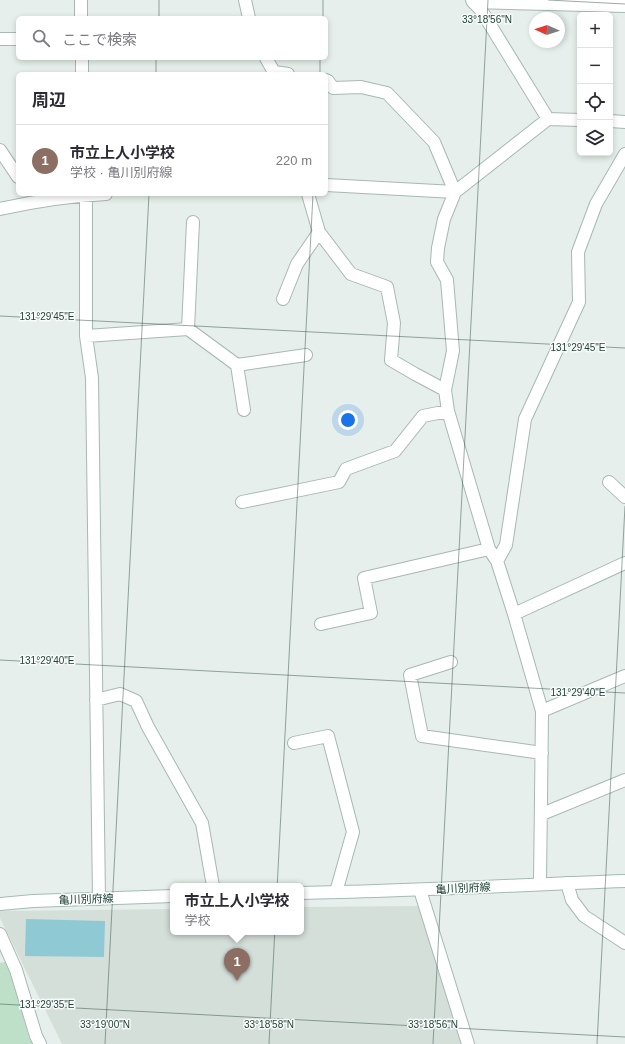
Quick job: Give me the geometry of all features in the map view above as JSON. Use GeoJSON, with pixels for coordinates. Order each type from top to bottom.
{"type":"FeatureCollection","features":[{"type":"Feature","properties":{"kind":"street"},"geometry":{"type":"LineString","coordinates":[[81,0],[81,16]]}},
{"type":"Feature","properties":{"kind":"street"},"geometry":{"type":"LineString","coordinates":[[245,0],[249,16]]}},
{"type":"Feature","properties":{"kind":"street"},"geometry":{"type":"LineString","coordinates":[[473,1],[609,3],[625,6]]}},
{"type":"Feature","properties":{"kind":"street"},"geometry":{"type":"LineString","coordinates":[[473,1],[481,10],[548,119]]}},
{"type":"Feature","properties":{"kind":"street"},"geometry":{"type":"LineString","coordinates":[[0,39],[16,39]]}},
{"type":"Feature","properties":{"kind":"street"},"geometry":{"type":"LineString","coordinates":[[82,60],[82,72]]}},
{"type":"Feature","properties":{"kind":"street"},"geometry":{"type":"LineString","coordinates":[[267,60],[273,72]]}},
{"type":"Feature","properties":{"kind":"street"},"geometry":{"type":"LineString","coordinates":[[328,81],[333,88],[361,87],[387,93],[434,142],[455,192]]}},
{"type":"Feature","properties":{"kind":"street"},"geometry":{"type":"LineString","coordinates":[[540,883],[542,711],[514,614],[497,561],[489,549],[448,411],[445,390],[453,350],[447,280],[437,262],[438,248],[444,219],[455,192],[548,119],[577,120]]}},
{"type":"Feature","properties":{"kind":"street"},"geometry":{"type":"LineString","coordinates":[[613,121],[625,122]]}},
{"type":"Feature","properties":{"kind":"street"},"geometry":{"type":"LineString","coordinates":[[0,150],[16,173]]}},
{"type":"Feature","properties":{"kind":"street"},"geometry":{"type":"LineString","coordinates":[[497,561],[506,545],[525,419],[579,302],[578,252],[596,204],[625,154]]}},
{"type":"Feature","properties":{"kind":"street"},"geometry":{"type":"LineString","coordinates":[[328,185],[455,192]]}},
{"type":"Feature","properties":{"kind":"street"},"geometry":{"type":"LineString","coordinates":[[0,209],[28,198],[57,196]]}},
{"type":"Feature","properties":{"kind":"street"},"geometry":{"type":"LineString","coordinates":[[86,196],[86,336],[92,378],[99,899]]}},
{"type":"Feature","properties":{"kind":"street"},"geometry":{"type":"LineString","coordinates":[[309,196],[319,232],[350,274],[387,287],[394,323],[391,360],[445,390]]}},
{"type":"Feature","properties":{"kind":"street"},"geometry":{"type":"LineString","coordinates":[[188,330],[193,222]]}},
{"type":"Feature","properties":{"kind":"street"},"geometry":{"type":"LineString","coordinates":[[283,299],[297,264],[319,232]]}},
{"type":"Feature","properties":{"kind":"street"},"geometry":{"type":"LineString","coordinates":[[86,336],[188,330],[237,365],[306,355]]}},
{"type":"Feature","properties":{"kind":"street"},"geometry":{"type":"LineString","coordinates":[[237,365],[244,410]]}},
{"type":"Feature","properties":{"kind":"street"},"geometry":{"type":"LineString","coordinates":[[242,502],[339,482],[346,469],[395,451],[423,416],[448,411]]}},
{"type":"Feature","properties":{"kind":"street"},"geometry":{"type":"LineString","coordinates":[[609,482],[625,497]]}},
{"type":"Feature","properties":{"kind":"street"},"geometry":{"type":"LineString","coordinates":[[321,624],[371,613],[364,578],[489,549]]}},
{"type":"Feature","properties":{"kind":"street"},"geometry":{"type":"LineString","coordinates":[[514,614],[625,563]]}},
{"type":"Feature","properties":{"kind":"street"},"geometry":{"type":"LineString","coordinates":[[451,662],[410,675],[422,736],[542,752]]}},
{"type":"Feature","properties":{"kind":"street"},"geometry":{"type":"LineString","coordinates":[[542,711],[625,676]]}},
{"type":"Feature","properties":{"kind":"street"},"geometry":{"type":"LineString","coordinates":[[96,700],[120,694],[136,701],[148,727],[202,823],[212,883]]}},
{"type":"Feature","properties":{"kind":"street"},"geometry":{"type":"LineString","coordinates":[[294,743],[328,736],[353,832],[336,892]]}},
{"type":"Feature","properties":{"kind":"street"},"geometry":{"type":"LineString","coordinates":[[542,814],[625,780]]}},
{"type":"Feature","properties":{"kind":"street","name":"亀川別府線"},"geometry":{"type":"LineString","coordinates":[[304,893],[420,890],[540,883],[625,881]]}},
{"type":"Feature","properties":{"kind":"street"},"geometry":{"type":"LineString","coordinates":[[567,883],[572,900],[584,916],[625,943]]}},
{"type":"Feature","properties":{"kind":"street"},"geometry":{"type":"LineString","coordinates":[[420,890],[468,1044]]}},
{"type":"Feature","properties":{"kind":"street","name":"亀川別府線"},"geometry":{"type":"LineString","coordinates":[[0,904],[33,901],[170,896]]}},
{"type":"Feature","properties":{"kind":"street"},"geometry":{"type":"LineString","coordinates":[[0,934],[16,970],[36,1036],[40,1044]]}},
{"type":"Feature","properties":{"kind":"shaded area"},"geometry":{"type":"Polygon","coordinates":[[[419,906],[462,1044],[62,1044],[0,918],[0,911],[170,909],[170,935],[304,935],[304,907],[419,906]]]}},
{"type":"Feature","properties":{"kind":"green space"},"geometry":{"type":"Polygon","coordinates":[[[8,961],[29,1038],[33,1044],[0,1044],[0,963],[8,961]]]}},
{"type":"Feature","properties":{"kind":"water"},"geometry":{"type":"Polygon","coordinates":[[[26,919],[105,921],[104,957],[25,956],[26,919]]]}},
{"type":"Feature","properties":{"kind":"place","name":"市立上人小学校"},"geometry":{"type":"Point","coordinates":[237,981]}}]}
